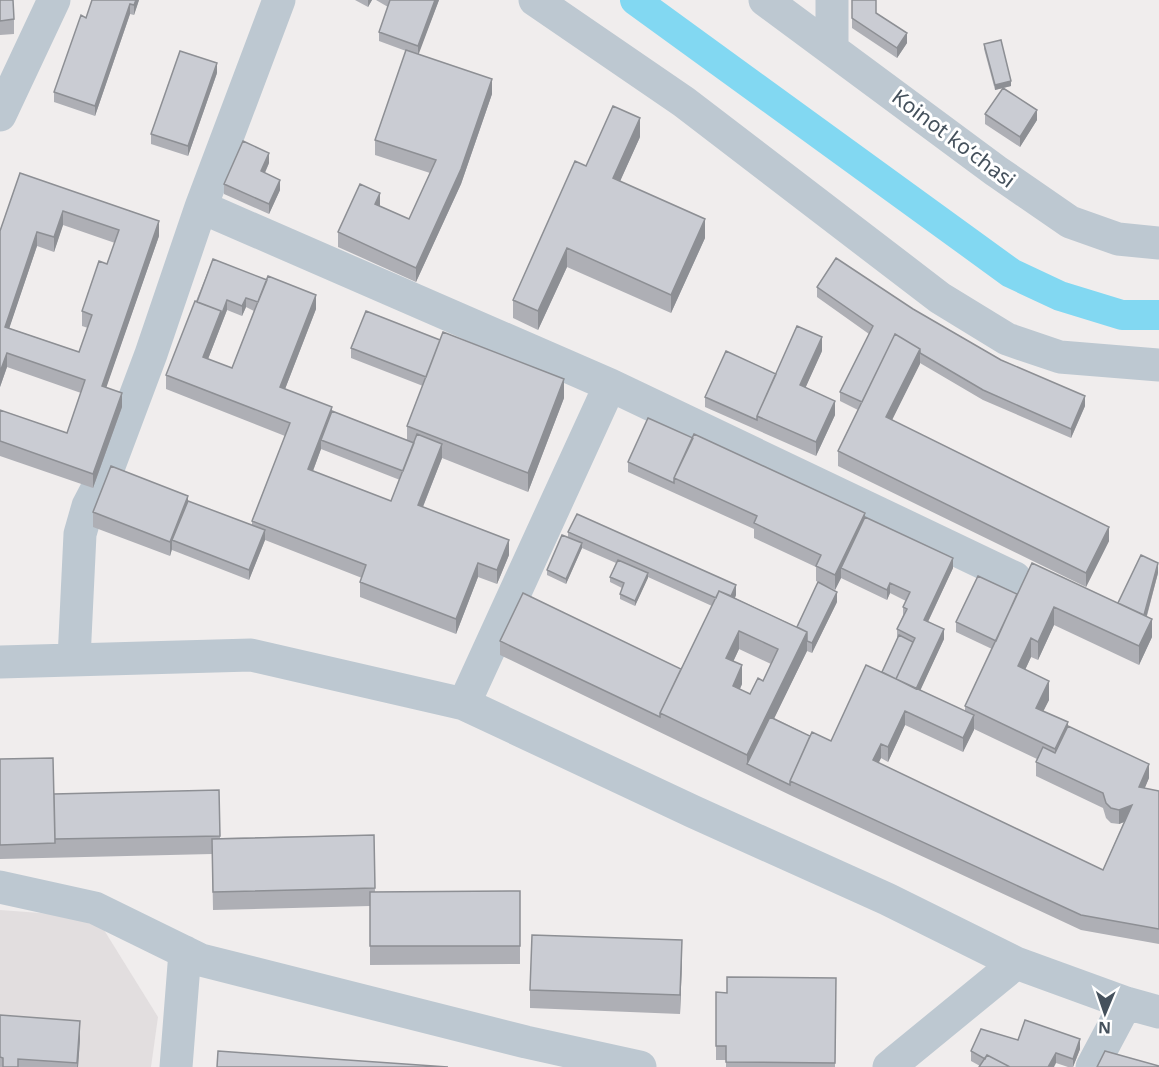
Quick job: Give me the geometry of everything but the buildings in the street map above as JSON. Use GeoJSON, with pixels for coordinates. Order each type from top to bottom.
{"type":"FeatureCollection","features":[{"type":"Feature","properties":{"kind":"street"},"geometry":{"type":"LineString","coordinates":[[0,115],[54,0]]}},
{"type":"Feature","properties":{"kind":"street"},"geometry":{"type":"LineString","coordinates":[[74,659],[80,534],[88,506],[109,466],[151,354],[201,207],[279,0]]}},
{"type":"Feature","properties":{"kind":"street"},"geometry":{"type":"LineString","coordinates":[[535,0],[684,102],[940,298],[1007,339],[1060,357],[1159,365]]}},
{"type":"Feature","properties":{"kind":"street","name":"Koinot koʻchasi"},"geometry":{"type":"LineString","coordinates":[[765,0],[832,47],[996,171],[1070,222],[1118,239],[1159,243]]}},
{"type":"Feature","properties":{"kind":"street"},"geometry":{"type":"LineString","coordinates":[[832,0],[832,47]]}},
{"type":"Feature","properties":{"kind":"street"},"geometry":{"type":"LineString","coordinates":[[201,207],[610,385],[1015,579]]}},
{"type":"Feature","properties":{"kind":"street"},"geometry":{"type":"LineString","coordinates":[[464,704],[610,385]]}},
{"type":"Feature","properties":{"kind":"street"},"geometry":{"type":"LineString","coordinates":[[0,662],[251,655],[464,704],[886,899],[1016,963],[1126,1003],[1159,1012]]}},
{"type":"Feature","properties":{"kind":"street"},"geometry":{"type":"LineString","coordinates":[[0,887],[95,909],[201,960],[502,1037],[640,1067]]}},
{"type":"Feature","properties":{"kind":"street"},"geometry":{"type":"LineString","coordinates":[[176,1067],[185,952]]}},
{"type":"Feature","properties":{"kind":"street"},"geometry":{"type":"LineString","coordinates":[[889,1067],[1016,963]]}},
{"type":"Feature","properties":{"kind":"street"},"geometry":{"type":"LineString","coordinates":[[1092,1067],[1126,1003]]}},
{"type":"Feature","properties":{"kind":"shaded area"},"geometry":{"type":"Polygon","coordinates":[[[0,910],[81,916],[104,930],[158,1017],[151,1067],[0,1067],[0,910]]]}},
{"type":"Feature","properties":{"kind":"waterway"},"geometry":{"type":"LineString","coordinates":[[635,0],[1011,273],[1060,296],[1122,315],[1159,315]]}}]}
